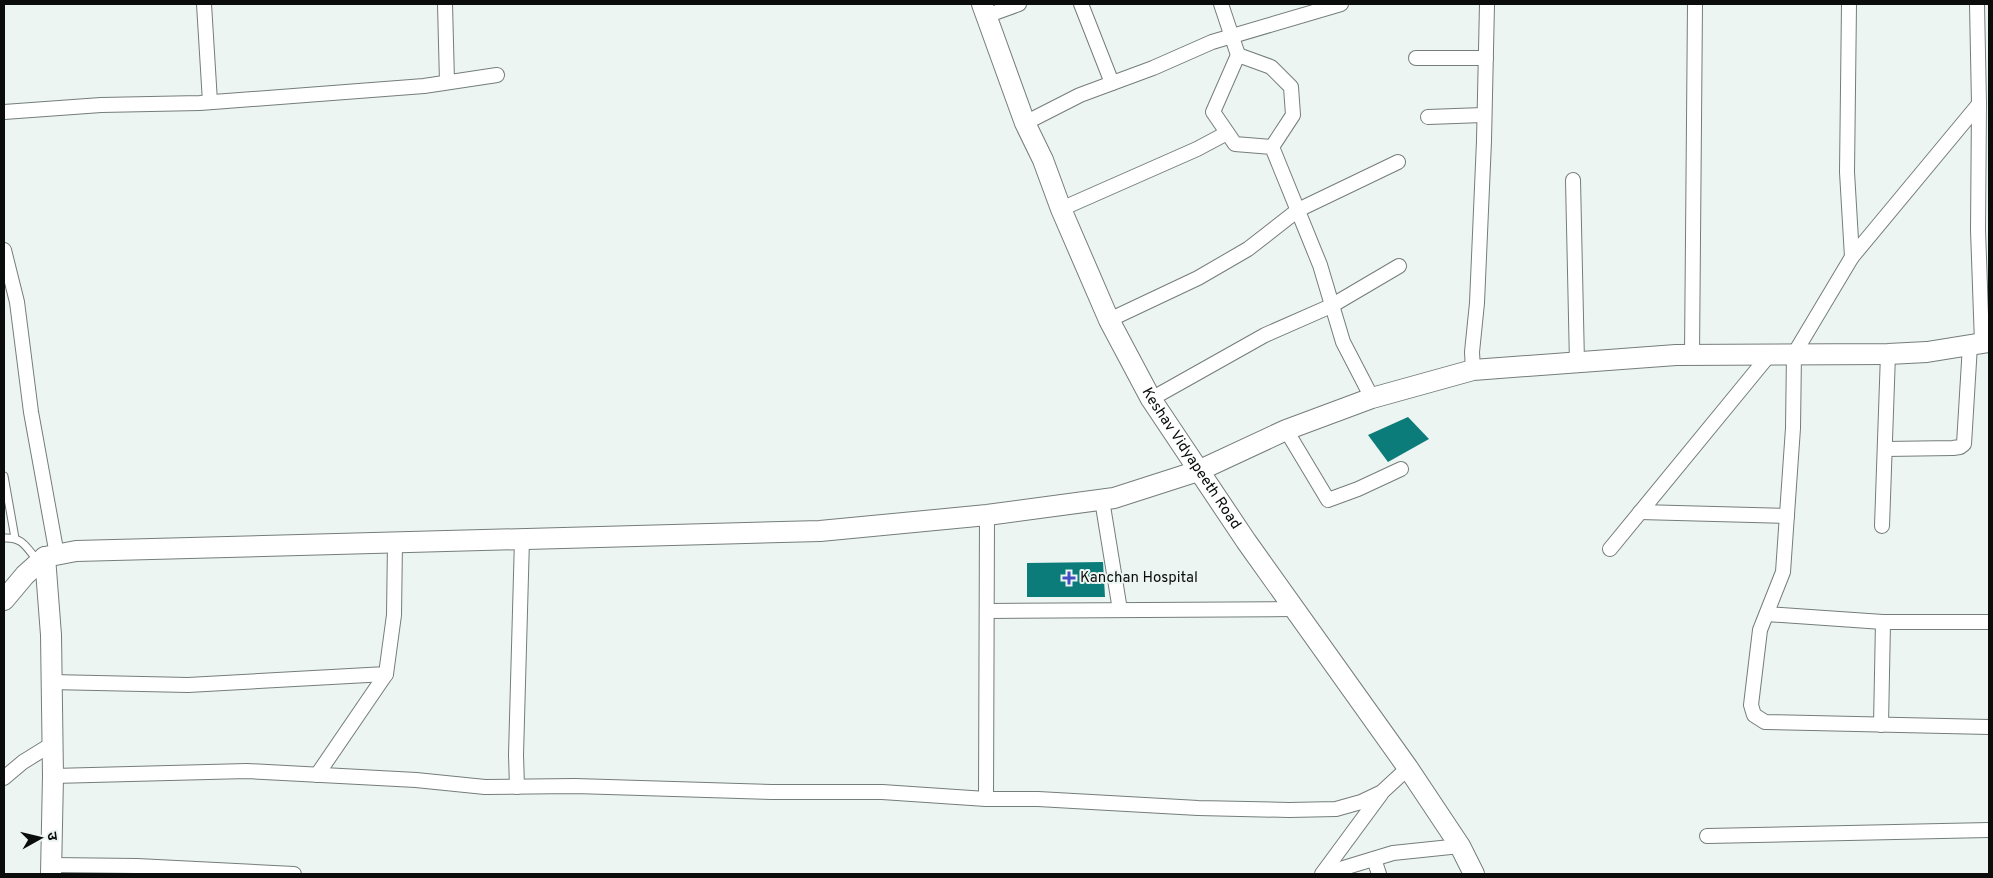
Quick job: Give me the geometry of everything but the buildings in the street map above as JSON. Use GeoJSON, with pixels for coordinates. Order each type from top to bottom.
{"type":"FeatureCollection","features":[{"type":"Feature","properties":{"kind":"street"},"geometry":{"type":"LineString","coordinates":[[204,4],[210,102]]}},
{"type":"Feature","properties":{"kind":"street"},"geometry":{"type":"LineString","coordinates":[[445,4],[447,82]]}},
{"type":"Feature","properties":{"kind":"street"},"geometry":{"type":"LineString","coordinates":[[984,10],[1019,4]]}},
{"type":"Feature","properties":{"kind":"street"},"geometry":{"type":"LineString","coordinates":[[1081,4],[1112,83]]}},
{"type":"Feature","properties":{"kind":"street"},"geometry":{"type":"LineString","coordinates":[[1220,4],[1238,55],[1213,112],[1235,144],[1272,147]]}},
{"type":"Feature","properties":{"kind":"street"},"geometry":{"type":"LineString","coordinates":[[1025,123],[1080,95],[1153,68],[1212,42],[1341,4]]}},
{"type":"Feature","properties":{"kind":"street"},"geometry":{"type":"LineString","coordinates":[[1473,370],[1472,352],[1477,303],[1484,151],[1483,115],[1487,4]]}},
{"type":"Feature","properties":{"kind":"street"},"geometry":{"type":"LineString","coordinates":[[1692,355],[1695,4]]}},
{"type":"Feature","properties":{"kind":"street"},"geometry":{"type":"LineString","coordinates":[[1849,4],[1847,172],[1852,257]]}},
{"type":"Feature","properties":{"kind":"street"},"geometry":{"type":"LineString","coordinates":[[1885,449],[1953,448],[1964,444],[1980,343],[1977,4]]}},
{"type":"Feature","properties":{"kind":"street","name":"Keshav Vidyapeeth Road"},"geometry":{"type":"LineString","coordinates":[[984,10],[1025,123],[1043,160],[1061,209],[1109,320],[1152,399],[1198,471],[1408,768],[1465,864]]}},
{"type":"Feature","properties":{"kind":"street"},"geometry":{"type":"LineString","coordinates":[[1238,55],[1270,66],[1291,87],[1293,114],[1272,147]]}},
{"type":"Feature","properties":{"kind":"street"},"geometry":{"type":"LineString","coordinates":[[1416,58],[1486,58]]}},
{"type":"Feature","properties":{"kind":"street"},"geometry":{"type":"LineString","coordinates":[[4,112],[101,105],[210,102],[424,86],[497,75]]}},
{"type":"Feature","properties":{"kind":"street"},"geometry":{"type":"LineString","coordinates":[[1979,104],[1852,257],[1794,354],[1793,428],[1783,572],[1757,641],[1751,705],[1754,715],[1765,722],[1989,727]]}},
{"type":"Feature","properties":{"kind":"street"},"geometry":{"type":"LineString","coordinates":[[1428,117],[1483,115]]}},
{"type":"Feature","properties":{"kind":"street"},"geometry":{"type":"LineString","coordinates":[[1061,209],[1197,149],[1227,133]]}},
{"type":"Feature","properties":{"kind":"street"},"geometry":{"type":"LineString","coordinates":[[1272,147],[1320,265],[1343,342],[1372,398]]}},
{"type":"Feature","properties":{"kind":"street"},"geometry":{"type":"LineString","coordinates":[[1109,320],[1198,278],[1248,249],[1298,210],[1398,162]]}},
{"type":"Feature","properties":{"kind":"street"},"geometry":{"type":"LineString","coordinates":[[1574,180],[1577,362]]}},
{"type":"Feature","properties":{"kind":"street"},"geometry":{"type":"LineString","coordinates":[[4,250],[17,302],[47,558],[51,635],[53,776],[51,870],[137,866],[294,874]]}},
{"type":"Feature","properties":{"kind":"street"},"geometry":{"type":"LineString","coordinates":[[1152,399],[1264,335],[1332,306],[1399,266]]}},
{"type":"Feature","properties":{"kind":"street"},"geometry":{"type":"LineString","coordinates":[[4,600],[25,575],[47,558],[76,551],[820,532],[987,515],[1114,498],[1198,471],[1286,430],[1372,398],[1473,370],[1692,355],[1888,354],[1927,352],[1980,343]]}},
{"type":"Feature","properties":{"kind":"street"},"geometry":{"type":"LineString","coordinates":[[1610,549],[1770,354]]}},
{"type":"Feature","properties":{"kind":"street"},"geometry":{"type":"LineString","coordinates":[[1882,526],[1888,354]]}},
{"type":"Feature","properties":{"kind":"street"},"geometry":{"type":"LineString","coordinates":[[1286,430],[1328,500],[1358,489],[1401,469]]}},
{"type":"Feature","properties":{"kind":"street"},"geometry":{"type":"LineString","coordinates":[[1102,500],[1120,610]]}},
{"type":"Feature","properties":{"kind":"street"},"geometry":{"type":"LineString","coordinates":[[1640,512],[1787,516]]}},
{"type":"Feature","properties":{"kind":"street"},"geometry":{"type":"LineString","coordinates":[[986,799],[987,515]]}},
{"type":"Feature","properties":{"kind":"street"},"geometry":{"type":"LineString","coordinates":[[517,786],[516,755],[522,539]]}},
{"type":"Feature","properties":{"kind":"street"},"geometry":{"type":"LineString","coordinates":[[317,775],[386,674],[394,615],[395,542]]}},
{"type":"Feature","properties":{"kind":"street"},"geometry":{"type":"LineString","coordinates":[[987,612],[1294,609]]}},
{"type":"Feature","properties":{"kind":"street"},"geometry":{"type":"LineString","coordinates":[[1767,614],[1883,622],[1989,622]]}},
{"type":"Feature","properties":{"kind":"street"},"geometry":{"type":"LineString","coordinates":[[1881,725],[1883,622]]}},
{"type":"Feature","properties":{"kind":"street"},"geometry":{"type":"LineString","coordinates":[[51,682],[188,685],[386,674]]}},
{"type":"Feature","properties":{"kind":"street"},"geometry":{"type":"LineString","coordinates":[[4,778],[23,762],[52,744]]}},
{"type":"Feature","properties":{"kind":"street"},"geometry":{"type":"LineString","coordinates":[[1323,874],[1382,792],[1408,768]]}},
{"type":"Feature","properties":{"kind":"street"},"geometry":{"type":"LineString","coordinates":[[53,776],[247,771],[485,787],[882,792],[986,799],[1038,799],[1198,808],[1289,810],[1336,809],[1361,802],[1382,792]]}},
{"type":"Feature","properties":{"kind":"street"},"geometry":{"type":"LineString","coordinates":[[1706,836],[1989,830]]}},
{"type":"Feature","properties":{"kind":"street"},"geometry":{"type":"LineString","coordinates":[[1323,874],[1393,853],[1465,864]]}},
{"type":"Feature","properties":{"kind":"street"},"geometry":{"type":"LineString","coordinates":[[1374,860],[1379,874]]}},
{"type":"Feature","properties":{"kind":"lane"},"geometry":{"type":"LineString","coordinates":[[4,476],[15,538]]}},
{"type":"Feature","properties":{"kind":"lane"},"geometry":{"type":"LineString","coordinates":[[4,538],[15,538],[47,558]]}},
{"type":"Feature","properties":{"kind":"place","name":"Kanchan Hospital"},"geometry":{"type":"Point","coordinates":[1069,578]}}]}
